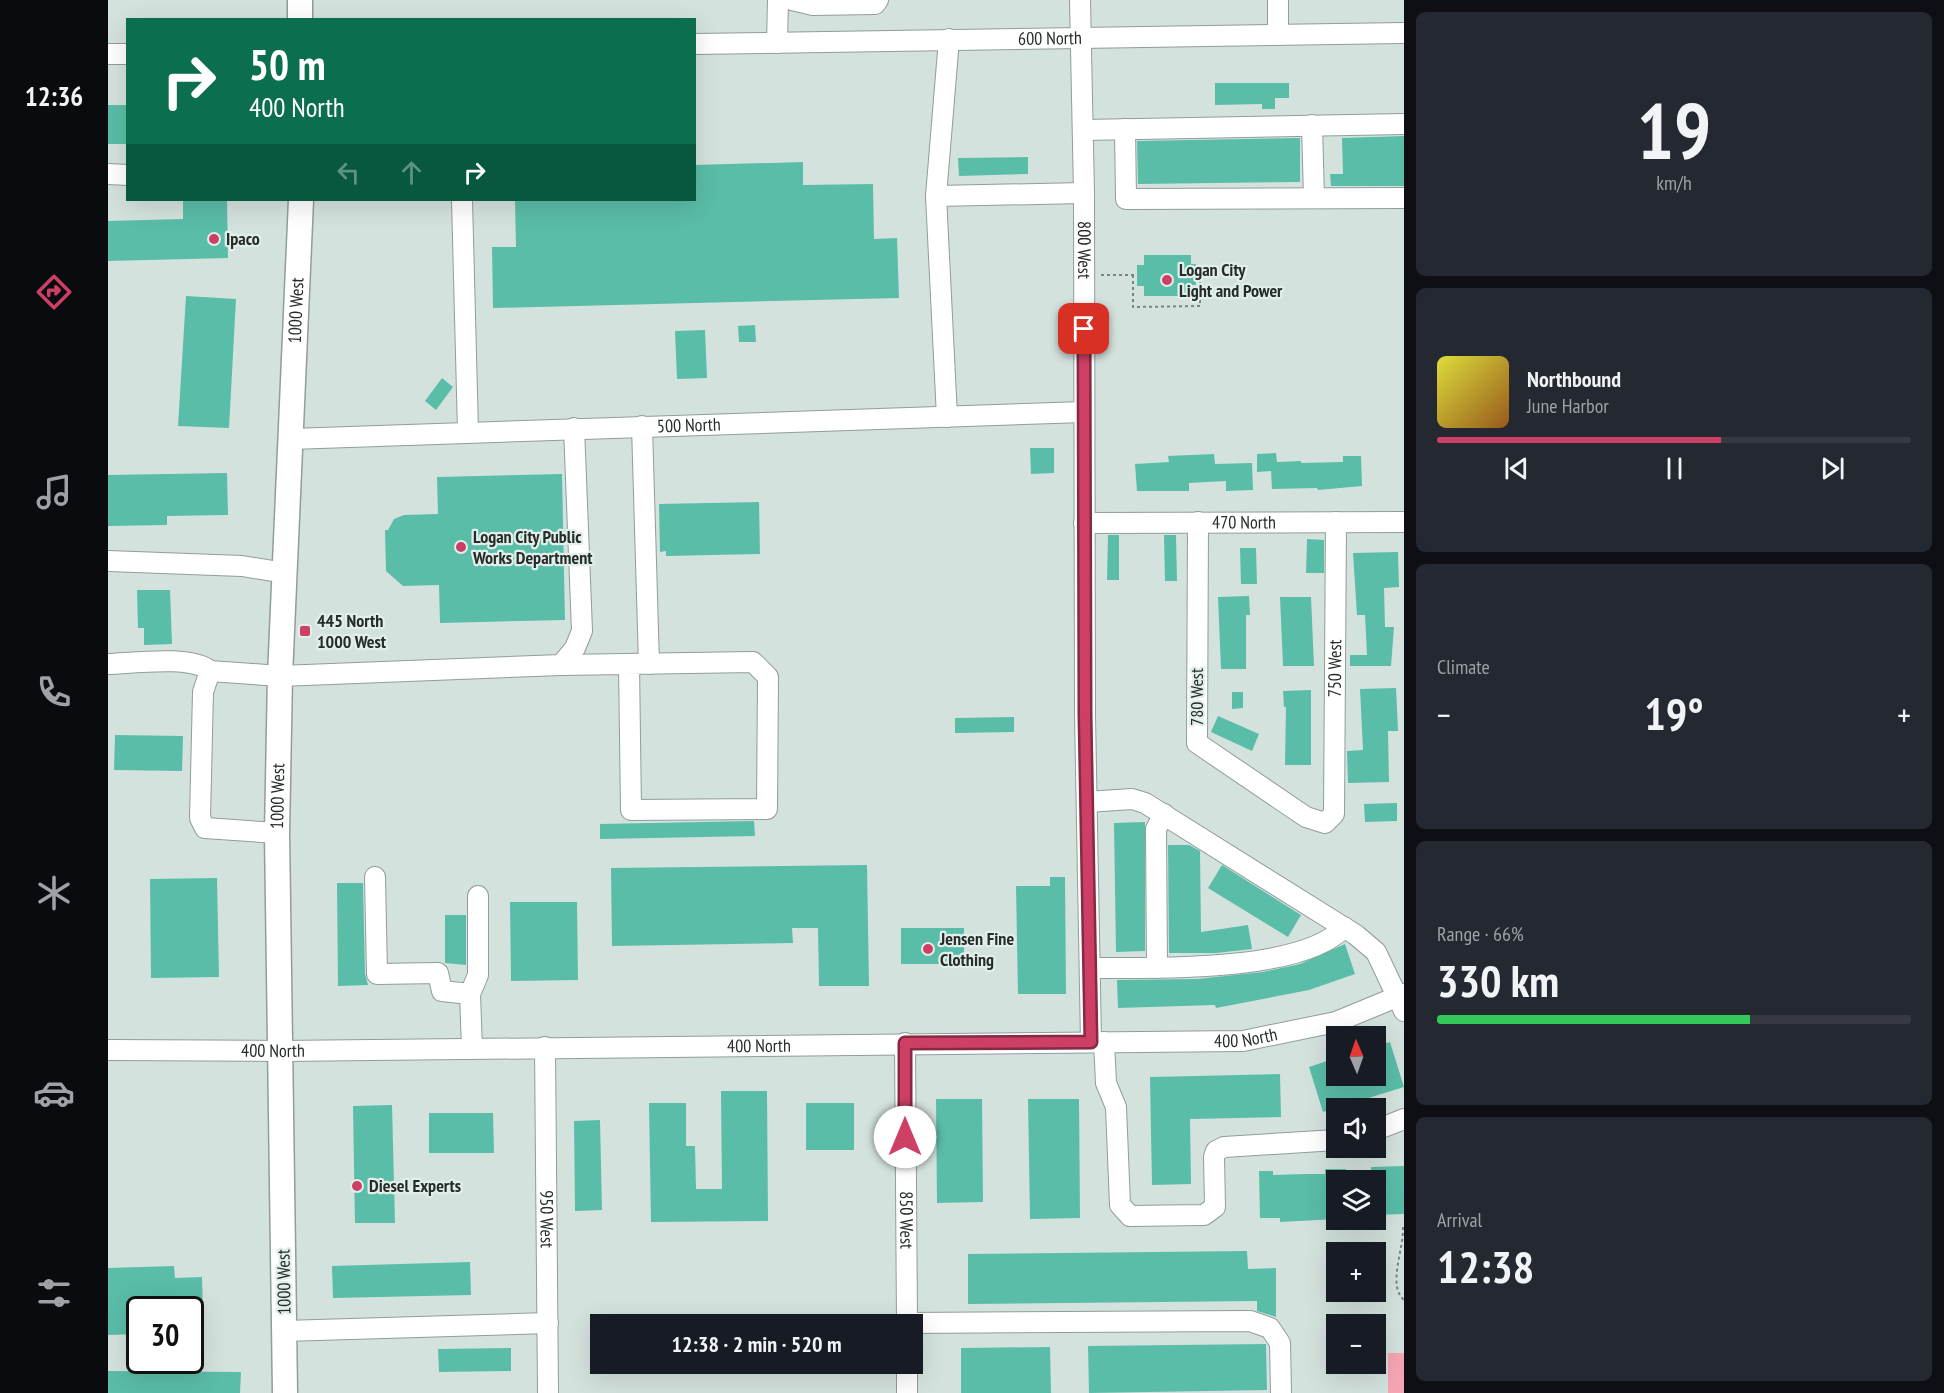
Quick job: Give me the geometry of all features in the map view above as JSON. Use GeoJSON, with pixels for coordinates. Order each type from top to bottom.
{"type":"FeatureCollection","features":[{"type":"Feature","properties":{"kind":"main road"},"geometry":{"type":"LineString","coordinates":[[300,0],[300,18]]}},
{"type":"Feature","properties":{"kind":"main road","name":"1000 West"},"geometry":{"type":"LineString","coordinates":[[285,1393],[277,833],[280,676],[301,201]]}},
{"type":"Feature","properties":{"kind":"street"},"geometry":{"type":"LineString","coordinates":[[777,43],[778,0]]}},
{"type":"Feature","properties":{"kind":"street"},"geometry":{"type":"LineString","coordinates":[[792,0],[813,5],[875,4],[878,0]]}},
{"type":"Feature","properties":{"kind":"street","name":"800 West"},"geometry":{"type":"LineString","coordinates":[[1080,0],[1084,130],[1083,523],[1090,968],[1097,1042],[1106,1083],[1116,1107],[1120,1205],[1130,1216],[1204,1215],[1212,1212],[1215,1207],[1214,1157],[1216,1151],[1224,1147],[1326,1141]]}},
{"type":"Feature","properties":{"kind":"street"},"geometry":{"type":"LineString","coordinates":[[1278,0],[1278,35]]}},
{"type":"Feature","properties":{"kind":"street","name":"600 North"},"geometry":{"type":"LineString","coordinates":[[696,44],[1404,33]]}},
{"type":"Feature","properties":{"kind":"street"},"geometry":{"type":"LineString","coordinates":[[947,417],[936,196],[949,39]]}},
{"type":"Feature","properties":{"kind":"street"},"geometry":{"type":"LineString","coordinates":[[108,54],[126,54]]}},
{"type":"Feature","properties":{"kind":"street"},"geometry":{"type":"LineString","coordinates":[[1084,130],[1404,124]]}},
{"type":"Feature","properties":{"kind":"street"},"geometry":{"type":"LineString","coordinates":[[1312,125],[1314,198]]}},
{"type":"Feature","properties":{"kind":"street"},"geometry":{"type":"LineString","coordinates":[[1125,129],[1126,199],[1404,198]]}},
{"type":"Feature","properties":{"kind":"street"},"geometry":{"type":"LineString","coordinates":[[108,174],[126,175]]}},
{"type":"Feature","properties":{"kind":"street"},"geometry":{"type":"LineString","coordinates":[[936,196],[1084,193]]}},
{"type":"Feature","properties":{"kind":"street"},"geometry":{"type":"LineString","coordinates":[[462,201],[468,432]]}},
{"type":"Feature","properties":{"kind":"street","name":"500 North"},"geometry":{"type":"LineString","coordinates":[[291,439],[1084,412]]}},
{"type":"Feature","properties":{"kind":"street"},"geometry":{"type":"LineString","coordinates":[[642,426],[649,664]]}},
{"type":"Feature","properties":{"kind":"street"},"geometry":{"type":"LineString","coordinates":[[561,665],[575,648],[582,631],[574,428]]}},
{"type":"Feature","properties":{"kind":"street","name":"780 West"},"geometry":{"type":"LineString","coordinates":[[1198,522],[1197,743],[1306,817],[1325,823],[1334,814]]}},
{"type":"Feature","properties":{"kind":"street","name":"750 West"},"geometry":{"type":"LineString","coordinates":[[1334,814],[1336,522]]}},
{"type":"Feature","properties":{"kind":"street","name":"470 North"},"geometry":{"type":"LineString","coordinates":[[1083,523],[1404,522]]}},
{"type":"Feature","properties":{"kind":"street"},"geometry":{"type":"LineString","coordinates":[[108,561],[242,566],[285,573]]}},
{"type":"Feature","properties":{"kind":"street"},"geometry":{"type":"LineString","coordinates":[[108,664],[181,662],[202,664],[210,671],[280,676],[561,665],[753,662],[768,677],[767,809],[631,810],[630,664]]}},
{"type":"Feature","properties":{"kind":"street"},"geometry":{"type":"LineString","coordinates":[[210,671],[203,692],[200,818],[205,828],[277,833]]}},
{"type":"Feature","properties":{"kind":"street"},"geometry":{"type":"LineString","coordinates":[[1087,802],[1132,799],[1145,803],[1344,927],[1376,952],[1402,1001]]}},
{"type":"Feature","properties":{"kind":"street"},"geometry":{"type":"LineString","coordinates":[[1157,968],[1156,829],[1164,814]]}},
{"type":"Feature","properties":{"kind":"street"},"geometry":{"type":"LineString","coordinates":[[375,877],[377,974],[438,972],[442,991],[470,994]]}},
{"type":"Feature","properties":{"kind":"street"},"geometry":{"type":"LineString","coordinates":[[472,1048],[470,994],[478,975],[478,896]]}},
{"type":"Feature","properties":{"kind":"street"},"geometry":{"type":"LineString","coordinates":[[1090,968],[1225,966],[1305,950],[1334,939],[1344,927]]}},
{"type":"Feature","properties":{"kind":"street","name":"400 North"},"geometry":{"type":"LineString","coordinates":[[108,1050],[281,1051],[1242,1041],[1336,1022],[1402,1001]]}},
{"type":"Feature","properties":{"kind":"street","name":"850 West"},"geometry":{"type":"LineString","coordinates":[[905,1043],[907,1314]]}},
{"type":"Feature","properties":{"kind":"street","name":"950 West"},"geometry":{"type":"LineString","coordinates":[[545,1047],[548,1393]]}},
{"type":"Feature","properties":{"kind":"street"},"geometry":{"type":"LineString","coordinates":[[1386,1126],[1404,1119]]}},
{"type":"Feature","properties":{"kind":"street"},"geometry":{"type":"LineString","coordinates":[[923,1324],[1250,1321],[1270,1328],[1280,1343],[1281,1393]]}},
{"type":"Feature","properties":{"kind":"street"},"geometry":{"type":"LineString","coordinates":[[284,1331],[548,1323]]}},
{"type":"Feature","properties":{"kind":"street"},"geometry":{"type":"LineString","coordinates":[[907,1374],[907,1393]]}},
{"type":"Feature","properties":{"kind":"path"},"geometry":{"type":"LineString","coordinates":[[1133,275],[1133,307],[1200,306],[1200,267]]}},
{"type":"Feature","properties":{"kind":"path"},"geometry":{"type":"LineString","coordinates":[[1101,275],[1137,275]]}},
{"type":"Feature","properties":{"kind":"path"},"geometry":{"type":"LineString","coordinates":[[1403,1227],[1396,1291],[1404,1300]]}},
{"type":"Feature","properties":{"kind":"shaded area"},"geometry":{"type":"Polygon","coordinates":[[[1388,1353],[1404,1353],[1404,1393],[1388,1393],[1388,1353]]]}},
{"type":"Feature","properties":{"kind":"building"},"geometry":{"type":"Polygon","coordinates":[[[1215,83],[1289,83],[1289,98],[1275,98],[1275,109],[1262,109],[1262,104],[1215,105],[1215,83]]]}},
{"type":"Feature","properties":{"kind":"building"},"geometry":{"type":"Polygon","coordinates":[[[108,105],[126,105],[126,144],[108,144],[108,105]]]}},
{"type":"Feature","properties":{"kind":"building"},"geometry":{"type":"Polygon","coordinates":[[[1404,136],[1404,186],[1331,186],[1330,174],[1343,174],[1342,138],[1404,136]]]}},
{"type":"Feature","properties":{"kind":"building"},"geometry":{"type":"Polygon","coordinates":[[[1300,138],[1300,182],[1138,184],[1137,141],[1300,138]]]}},
{"type":"Feature","properties":{"kind":"building"},"geometry":{"type":"Polygon","coordinates":[[[1028,157],[1028,174],[959,176],[958,158],[1028,157]]]}},
{"type":"Feature","properties":{"kind":"building"},"geometry":{"type":"Polygon","coordinates":[[[803,162],[803,185],[873,184],[874,239],[897,238],[899,298],[493,308],[492,247],[516,247],[515,201],[696,201],[696,165],[803,162]]]}},
{"type":"Feature","properties":{"kind":"building"},"geometry":{"type":"Polygon","coordinates":[[[183,201],[227,201],[228,258],[108,261],[108,221],[183,219],[183,201]]]}},
{"type":"Feature","properties":{"kind":"building","name":"Logan City Light and Power"},"geometry":{"type":"Polygon","coordinates":[[[1144,255],[1191,255],[1191,264],[1196,264],[1196,285],[1191,285],[1191,296],[1144,296],[1144,286],[1137,286],[1137,265],[1144,265],[1144,255]]]}},
{"type":"Feature","properties":{"kind":"building"},"geometry":{"type":"Polygon","coordinates":[[[186,296],[236,299],[229,428],[178,426],[186,296]]]}},
{"type":"Feature","properties":{"kind":"building"},"geometry":{"type":"Polygon","coordinates":[[[755,325],[756,342],[739,342],[738,326],[755,325]]]}},
{"type":"Feature","properties":{"kind":"building"},"geometry":{"type":"Polygon","coordinates":[[[705,330],[707,378],[677,379],[675,331],[705,330]]]}},
{"type":"Feature","properties":{"kind":"building"},"geometry":{"type":"Polygon","coordinates":[[[442,378],[453,387],[436,410],[425,401],[442,378]]]}},
{"type":"Feature","properties":{"kind":"building"},"geometry":{"type":"Polygon","coordinates":[[[1030,448],[1054,448],[1054,473],[1031,474],[1030,448]]]}},
{"type":"Feature","properties":{"kind":"building"},"geometry":{"type":"Polygon","coordinates":[[[1276,453],[1277,462],[1301,461],[1301,463],[1343,462],[1343,456],[1361,456],[1362,486],[1318,490],[1317,488],[1272,489],[1271,471],[1257,472],[1257,454],[1276,453]]]}},
{"type":"Feature","properties":{"kind":"building"},"geometry":{"type":"Polygon","coordinates":[[[1214,454],[1215,464],[1252,463],[1253,490],[1226,491],[1226,481],[1189,483],[1189,491],[1137,491],[1135,464],[1169,462],[1168,456],[1214,454]]]}},
{"type":"Feature","properties":{"kind":"building"},"geometry":{"type":"Polygon","coordinates":[[[227,473],[228,515],[167,516],[167,525],[108,526],[108,475],[227,473]]]}},
{"type":"Feature","properties":{"kind":"building"},"geometry":{"type":"Polygon","coordinates":[[[562,474],[565,620],[440,623],[439,585],[403,586],[386,571],[385,530],[388,530],[394,519],[404,515],[438,514],[437,477],[562,474]]]}},
{"type":"Feature","properties":{"kind":"building"},"geometry":{"type":"Polygon","coordinates":[[[759,502],[760,554],[666,556],[666,551],[660,552],[659,504],[759,502]]]}},
{"type":"Feature","properties":{"kind":"building"},"geometry":{"type":"Polygon","coordinates":[[[1108,535],[1119,535],[1119,580],[1107,580],[1108,535]]]}},
{"type":"Feature","properties":{"kind":"building"},"geometry":{"type":"Polygon","coordinates":[[[1164,535],[1176,535],[1177,581],[1165,581],[1164,535]]]}},
{"type":"Feature","properties":{"kind":"building"},"geometry":{"type":"Polygon","coordinates":[[[1307,539],[1324,540],[1324,573],[1306,573],[1307,539]]]}},
{"type":"Feature","properties":{"kind":"building"},"geometry":{"type":"Polygon","coordinates":[[[1240,548],[1256,548],[1257,584],[1241,584],[1240,548]]]}},
{"type":"Feature","properties":{"kind":"building"},"geometry":{"type":"Polygon","coordinates":[[[1398,552],[1399,587],[1384,588],[1385,627],[1394,627],[1391,666],[1350,666],[1350,655],[1367,655],[1365,615],[1357,615],[1353,553],[1398,552]]]}},
{"type":"Feature","properties":{"kind":"building"},"geometry":{"type":"Polygon","coordinates":[[[137,590],[170,590],[172,644],[144,645],[144,628],[138,628],[137,590]]]}},
{"type":"Feature","properties":{"kind":"building"},"geometry":{"type":"Polygon","coordinates":[[[1249,596],[1250,615],[1246,615],[1246,669],[1221,669],[1218,597],[1249,596]]]}},
{"type":"Feature","properties":{"kind":"building"},"geometry":{"type":"Polygon","coordinates":[[[1280,597],[1311,597],[1314,666],[1283,666],[1280,597]]]}},
{"type":"Feature","properties":{"kind":"building"},"geometry":{"type":"Polygon","coordinates":[[[1396,688],[1398,731],[1388,731],[1389,782],[1348,783],[1347,751],[1363,750],[1360,689],[1396,688]]]}},
{"type":"Feature","properties":{"kind":"building"},"geometry":{"type":"Polygon","coordinates":[[[1311,690],[1311,765],[1285,765],[1286,707],[1284,707],[1283,691],[1311,690]]]}},
{"type":"Feature","properties":{"kind":"building"},"geometry":{"type":"Polygon","coordinates":[[[1232,692],[1243,692],[1243,708],[1232,709],[1232,692]]]}},
{"type":"Feature","properties":{"kind":"building"},"geometry":{"type":"Polygon","coordinates":[[[1218,716],[1259,734],[1252,751],[1211,732],[1218,716]]]}},
{"type":"Feature","properties":{"kind":"building"},"geometry":{"type":"Polygon","coordinates":[[[1014,717],[1014,732],[955,733],[955,718],[1014,717]]]}},
{"type":"Feature","properties":{"kind":"building"},"geometry":{"type":"Polygon","coordinates":[[[115,735],[183,736],[182,771],[114,770],[115,735]]]}},
{"type":"Feature","properties":{"kind":"building"},"geometry":{"type":"Polygon","coordinates":[[[1397,803],[1397,821],[1365,822],[1364,804],[1397,803]]]}},
{"type":"Feature","properties":{"kind":"building"},"geometry":{"type":"Polygon","coordinates":[[[754,821],[755,836],[600,839],[600,824],[754,821]]]}},
{"type":"Feature","properties":{"kind":"building"},"geometry":{"type":"Polygon","coordinates":[[[1145,822],[1145,951],[1116,952],[1114,823],[1145,822]]]}},
{"type":"Feature","properties":{"kind":"building"},"geometry":{"type":"Polygon","coordinates":[[[1168,845],[1189,845],[1200,851],[1201,932],[1248,925],[1252,949],[1216,953],[1169,953],[1168,845]]]}},
{"type":"Feature","properties":{"kind":"building"},"geometry":{"type":"Polygon","coordinates":[[[867,865],[869,986],[819,986],[818,928],[792,928],[793,943],[612,946],[611,868],[867,865]]]}},
{"type":"Feature","properties":{"kind":"building"},"geometry":{"type":"Polygon","coordinates":[[[1222,865],[1301,915],[1288,937],[1208,888],[1222,865]]]}},
{"type":"Feature","properties":{"kind":"building"},"geometry":{"type":"Polygon","coordinates":[[[1050,877],[1065,877],[1066,994],[1018,994],[1016,886],[1050,886],[1050,877]]]}},
{"type":"Feature","properties":{"kind":"building"},"geometry":{"type":"Polygon","coordinates":[[[217,878],[219,977],[151,978],[150,879],[217,878]]]}},
{"type":"Feature","properties":{"kind":"building"},"geometry":{"type":"Polygon","coordinates":[[[337,883],[363,883],[365,974],[368,985],[338,986],[337,883]]]}},
{"type":"Feature","properties":{"kind":"building"},"geometry":{"type":"Polygon","coordinates":[[[510,902],[577,902],[578,980],[511,981],[510,902]]]}},
{"type":"Feature","properties":{"kind":"building"},"geometry":{"type":"Polygon","coordinates":[[[445,915],[466,915],[466,965],[445,963],[445,915]]]}},
{"type":"Feature","properties":{"kind":"building"},"geometry":{"type":"Polygon","coordinates":[[[901,928],[964,928],[964,964],[901,964],[901,928]]]}},
{"type":"Feature","properties":{"kind":"building"},"geometry":{"type":"Polygon","coordinates":[[[1345,944],[1355,974],[1309,990],[1216,1008],[1215,1005],[1118,1008],[1117,980],[1197,979],[1263,972],[1300,964],[1345,944]]]}},
{"type":"Feature","properties":{"kind":"building"},"geometry":{"type":"Polygon","coordinates":[[[1390,1042],[1404,1087],[1368,1098],[1326,1098],[1326,1111],[1323,1112],[1309,1067],[1326,1061],[1326,1086],[1386,1086],[1386,1043],[1390,1042]]]}},
{"type":"Feature","properties":{"kind":"building"},"geometry":{"type":"Polygon","coordinates":[[[1280,1074],[1281,1117],[1190,1119],[1191,1184],[1152,1185],[1150,1077],[1280,1074]]]}},
{"type":"Feature","properties":{"kind":"building"},"geometry":{"type":"Polygon","coordinates":[[[721,1091],[767,1091],[768,1221],[651,1222],[649,1103],[686,1103],[686,1146],[695,1146],[696,1189],[722,1189],[721,1091]]]}},
{"type":"Feature","properties":{"kind":"building"},"geometry":{"type":"Polygon","coordinates":[[[936,1099],[982,1099],[983,1202],[937,1203],[936,1099]]]}},
{"type":"Feature","properties":{"kind":"building"},"geometry":{"type":"Polygon","coordinates":[[[1028,1099],[1079,1099],[1080,1218],[1030,1219],[1028,1099]]]}},
{"type":"Feature","properties":{"kind":"building"},"geometry":{"type":"Polygon","coordinates":[[[806,1103],[854,1103],[854,1150],[806,1150],[806,1103]]]}},
{"type":"Feature","properties":{"kind":"building"},"geometry":{"type":"Polygon","coordinates":[[[392,1105],[395,1223],[355,1223],[353,1106],[392,1105]]]}},
{"type":"Feature","properties":{"kind":"building"},"geometry":{"type":"Polygon","coordinates":[[[429,1113],[493,1113],[494,1153],[429,1153],[429,1113]]]}},
{"type":"Feature","properties":{"kind":"building"},"geometry":{"type":"Polygon","coordinates":[[[600,1120],[602,1210],[575,1211],[574,1121],[600,1120]]]}},
{"type":"Feature","properties":{"kind":"building"},"geometry":{"type":"Polygon","coordinates":[[[1404,1166],[1404,1214],[1386,1215],[1386,1170],[1371,1170],[1371,1167],[1404,1166]]]}},
{"type":"Feature","properties":{"kind":"building"},"geometry":{"type":"Polygon","coordinates":[[[1325,1169],[1346,1169],[1326,1170],[1326,1220],[1280,1222],[1280,1218],[1260,1218],[1259,1171],[1273,1171],[1273,1175],[1325,1174],[1325,1169]]]}},
{"type":"Feature","properties":{"kind":"building"},"geometry":{"type":"Polygon","coordinates":[[[1247,1251],[1248,1269],[1276,1268],[1276,1317],[1257,1311],[1257,1301],[968,1304],[968,1254],[1247,1251]]]}},
{"type":"Feature","properties":{"kind":"building"},"geometry":{"type":"Polygon","coordinates":[[[470,1262],[471,1295],[333,1298],[332,1266],[470,1262]]]}},
{"type":"Feature","properties":{"kind":"building"},"geometry":{"type":"Polygon","coordinates":[[[174,1266],[175,1278],[202,1277],[202,1296],[126,1296],[126,1334],[108,1335],[108,1268],[174,1266]]]}},
{"type":"Feature","properties":{"kind":"building"},"geometry":{"type":"Polygon","coordinates":[[[1266,1344],[1267,1390],[1089,1393],[1088,1346],[1266,1344]]]}},
{"type":"Feature","properties":{"kind":"building"},"geometry":{"type":"Polygon","coordinates":[[[1050,1347],[1051,1393],[961,1393],[961,1348],[1050,1347]]]}},
{"type":"Feature","properties":{"kind":"building"},"geometry":{"type":"Polygon","coordinates":[[[511,1348],[511,1371],[439,1372],[438,1349],[511,1348]]]}},
{"type":"Feature","properties":{"kind":"building"},"geometry":{"type":"Polygon","coordinates":[[[108,1371],[126,1371],[126,1374],[241,1372],[240,1393],[108,1393],[108,1371]]]}},
{"type":"Feature","properties":{"kind":"place","name":"Ipaco"},"geometry":{"type":"Point","coordinates":[214,239]}},
{"type":"Feature","properties":{"kind":"place","name":"Logan City Light and Power"},"geometry":{"type":"Point","coordinates":[1167,280]}},
{"type":"Feature","properties":{"kind":"place","name":"Logan City Public Works Department"},"geometry":{"type":"Point","coordinates":[461,547]}},
{"type":"Feature","properties":{"kind":"place","name":"445 North 1000 West"},"geometry":{"type":"Point","coordinates":[305,631]}},
{"type":"Feature","properties":{"kind":"place","name":"Jensen Fine Clothing"},"geometry":{"type":"Point","coordinates":[928,949]}},
{"type":"Feature","properties":{"kind":"place","name":"Diesel Experts"},"geometry":{"type":"Point","coordinates":[357,1186]}},
{"type":"Feature","properties":{"kind":"route"},"geometry":{"type":"LineString","coordinates":[[905,1137],[905,1043],[1091,1042],[1083,523],[1084,329]]}}]}
